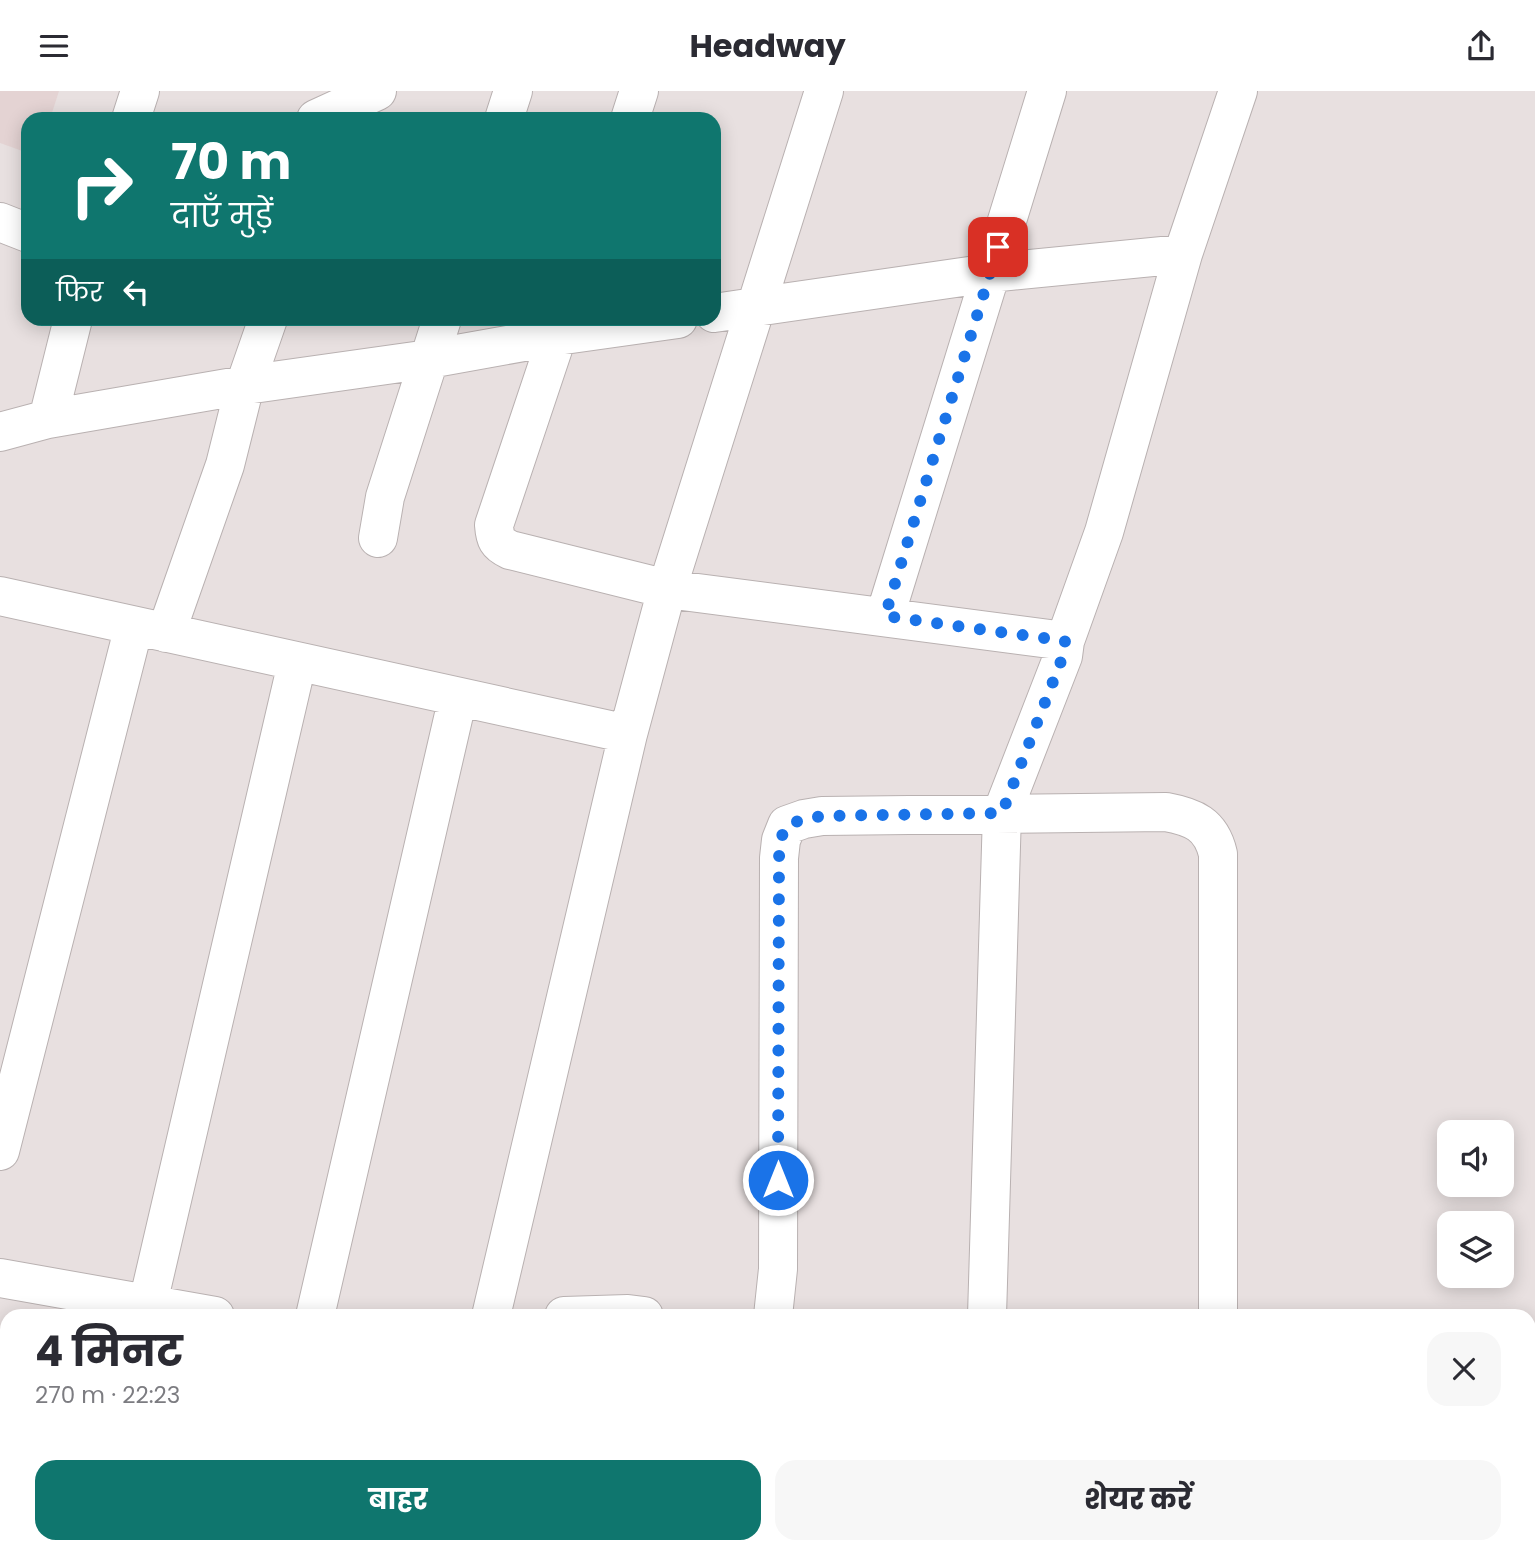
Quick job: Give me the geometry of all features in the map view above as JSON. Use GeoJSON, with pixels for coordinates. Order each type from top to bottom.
{"type":"FeatureCollection","features":[{"type":"Feature","properties":{"kind":"street"},"geometry":{"type":"LineString","coordinates":[[133,112],[140,91]]}},
{"type":"Feature","properties":{"kind":"street"},"geometry":{"type":"LineString","coordinates":[[330,110],[377,91]]}},
{"type":"Feature","properties":{"kind":"street"},"geometry":{"type":"LineString","coordinates":[[506,112],[513,91]]}},
{"type":"Feature","properties":{"kind":"street"},"geometry":{"type":"LineString","coordinates":[[632,112],[639,91]]}},
{"type":"Feature","properties":{"kind":"street"},"geometry":{"type":"LineString","coordinates":[[493,1309],[628,734],[667,589],[824,91]]}},
{"type":"Feature","properties":{"kind":"street"},"geometry":{"type":"LineString","coordinates":[[885,616],[1047,91]]}},
{"type":"Feature","properties":{"kind":"street"},"geometry":{"type":"LineString","coordinates":[[987,1309],[1002,813],[1063,656],[1065,641],[1104,532],[1183,254],[1238,91]]}},
{"type":"Feature","properties":{"kind":"street"},"geometry":{"type":"LineString","coordinates":[[0,222],[21,231]]}},
{"type":"Feature","properties":{"kind":"street"},"geometry":{"type":"LineString","coordinates":[[0,245],[21,237]]}},
{"type":"Feature","properties":{"kind":"street"},"geometry":{"type":"LineString","coordinates":[[721,312],[990,273],[1183,254]]}},
{"type":"Feature","properties":{"kind":"street"},"geometry":{"type":"LineString","coordinates":[[48,419],[71,326]]}},
{"type":"Feature","properties":{"kind":"street"},"geometry":{"type":"LineString","coordinates":[[0,1151],[150,629],[225,465],[245,385],[266,326]]}},
{"type":"Feature","properties":{"kind":"street"},"geometry":{"type":"LineString","coordinates":[[378,538],[386,497],[440,326]]}},
{"type":"Feature","properties":{"kind":"street"},"geometry":{"type":"LineString","coordinates":[[560,327],[494,525],[495,537],[500,545],[510,550],[667,589],[1065,641]]}},
{"type":"Feature","properties":{"kind":"street"},"geometry":{"type":"LineString","coordinates":[[0,432],[48,419],[245,385],[429,359],[560,327]]}},
{"type":"Feature","properties":{"kind":"street"},"geometry":{"type":"LineString","coordinates":[[0,596],[628,734]]}},
{"type":"Feature","properties":{"kind":"street"},"geometry":{"type":"LineString","coordinates":[[150,1309],[297,663]]}},
{"type":"Feature","properties":{"kind":"street"},"geometry":{"type":"LineString","coordinates":[[317,1309],[458,697]]}},
{"type":"Feature","properties":{"kind":"street"},"geometry":{"type":"LineString","coordinates":[[775,1309],[778,1244],[779,858],[780,840],[787,825],[822,816],[1166,812],[1189,816],[1203,826],[1215,841],[1218,853],[1218,1309]]}},
{"type":"Feature","properties":{"kind":"street"},"geometry":{"type":"LineString","coordinates":[[0,1278],[145,1309]]}},
{"type":"Feature","properties":{"kind":"shaded area"},"geometry":{"type":"Polygon","coordinates":[[[0,91],[59,91],[52,112],[21,112],[21,150],[0,143],[0,91]]]}},
{"type":"Feature","properties":{"kind":"route"},"geometry":{"type":"LineString","coordinates":[[778,1180],[779,858],[780,840],[787,825],[822,816],[1002,813],[1063,656],[1065,641],[885,616],[998,247]]}}]}
